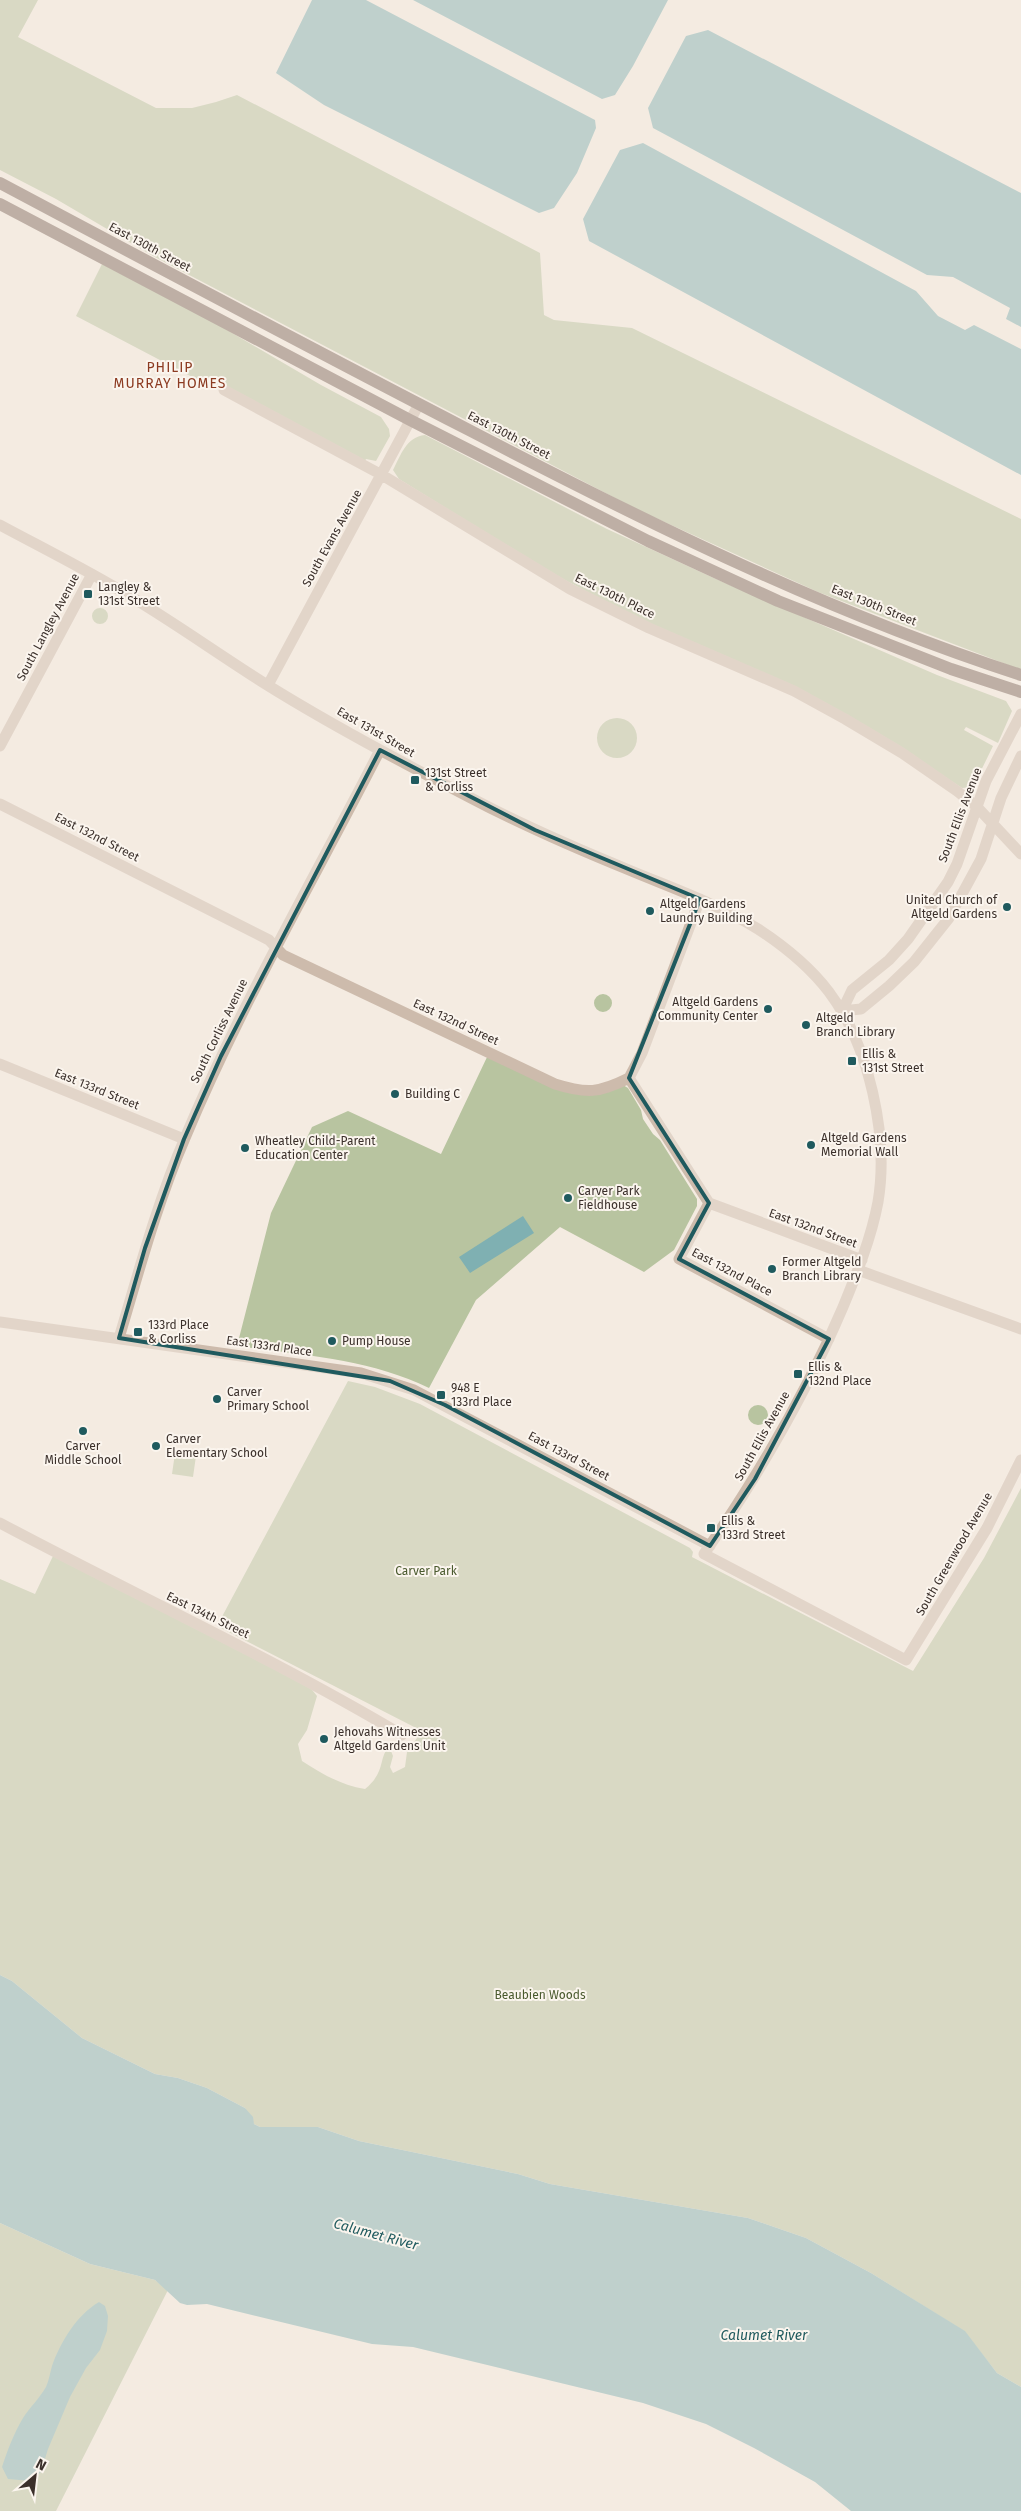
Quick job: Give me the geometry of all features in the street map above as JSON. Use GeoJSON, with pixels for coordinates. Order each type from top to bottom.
{"type":"FeatureCollection","features":[{"type":"Feature","properties":{"kind":"main road","name":"East 130th Street"},"geometry":{"type":"LineString","coordinates":[[0,183],[419,404],[658,526],[788,586],[910,635],[1021,675]]}},
{"type":"Feature","properties":{"kind":"main road"},"geometry":{"type":"LineString","coordinates":[[0,204],[410,420],[648,541],[778,601],[943,666],[1021,692]]}},
{"type":"Feature","properties":{"kind":"street","name":"East 130th Place"},"geometry":{"type":"LineString","coordinates":[[224,390],[382,476],[570,589],[649,628],[794,691],[821,705],[902,754],[977,807],[993,824]]}},
{"type":"Feature","properties":{"kind":"street","name":"South Evans Avenue"},"geometry":{"type":"LineString","coordinates":[[268,685],[419,404]]}},
{"type":"Feature","properties":{"kind":"street","name":"East 131st Street"},"geometry":{"type":"LineString","coordinates":[[0,525],[92,574],[268,685],[380,750],[535,830],[737,917],[780,945],[826,989],[842,1011]]}},
{"type":"Feature","properties":{"kind":"street","name":"South Langley Avenue"},"geometry":{"type":"LineString","coordinates":[[0,746],[92,574]]}},
{"type":"Feature","properties":{"kind":"street","name":"South Ellis Avenue"},"geometry":{"type":"LineString","coordinates":[[707,1550],[755,1479],[829,1339],[860,1265],[873,1227],[879,1198],[880,1135],[876,1107],[855,1039],[842,1011],[852,990],[888,960],[908,939],[936,901],[957,864],[986,781],[1021,714]]}},
{"type":"Feature","properties":{"kind":"street","name":"South Corliss Avenue"},"geometry":{"type":"LineString","coordinates":[[119,1338],[145,1248],[184,1139],[221,1056],[380,750]]}},
{"type":"Feature","properties":{"kind":"street"},"geometry":{"type":"LineString","coordinates":[[842,1011],[860,1009],[875,999],[926,947],[949,918],[981,859],[1001,798],[1021,756]]}},
{"type":"Feature","properties":{"kind":"street","name":"East 132nd Street"},"geometry":{"type":"LineString","coordinates":[[0,804],[269,940],[283,955],[555,1084],[581,1092],[593,1092],[609,1088],[629,1078]]}},
{"type":"Feature","properties":{"kind":"street"},"geometry":{"type":"LineString","coordinates":[[993,824],[1021,854]]}},
{"type":"Feature","properties":{"kind":"street"},"geometry":{"type":"LineString","coordinates":[[700,900],[642,1053],[629,1078],[709,1203]]}},
{"type":"Feature","properties":{"kind":"street","name":"East 133rd Street"},"geometry":{"type":"LineString","coordinates":[[0,1064],[184,1139]]}},
{"type":"Feature","properties":{"kind":"street","name":"East 132nd Street"},"geometry":{"type":"LineString","coordinates":[[709,1203],[1021,1329]]}},
{"type":"Feature","properties":{"kind":"street","name":"East 132nd Place"},"geometry":{"type":"LineString","coordinates":[[709,1203],[679,1259],[829,1339]]}},
{"type":"Feature","properties":{"kind":"street","name":"East 133rd Place"},"geometry":{"type":"LineString","coordinates":[[0,1322],[361,1373],[414,1390]]}},
{"type":"Feature","properties":{"kind":"street","name":"East 133rd Street"},"geometry":{"type":"LineString","coordinates":[[414,1390],[906,1660]]}},
{"type":"Feature","properties":{"kind":"street","name":"South Greenwood Avenue"},"geometry":{"type":"LineString","coordinates":[[906,1660],[987,1528],[1021,1460]]}},
{"type":"Feature","properties":{"kind":"street","name":"East 134th Street"},"geometry":{"type":"LineString","coordinates":[[0,1523],[121,1587],[326,1690],[402,1735]]}},
{"type":"Feature","properties":{"kind":"highlighted area"},"geometry":{"type":"Polygon","coordinates":[[[380,750],[535,830],[700,899],[629,1078],[709,1203],[679,1259],[829,1339],[755,1479],[710,1546],[445,1405],[390,1381],[119,1338],[145,1248],[184,1139],[221,1056],[380,750]]]}},
{"type":"Feature","properties":{"kind":"green space"},"geometry":{"type":"Polygon","coordinates":[[[0,0],[38,0],[18,37],[156,108],[192,108],[237,95],[540,253],[544,315],[554,320],[632,328],[1021,519],[1021,670],[818,592],[636,509],[153,256],[56,199],[0,170],[0,0]]]}},
{"type":"Feature","properties":{"kind":"green space"},"geometry":{"type":"Polygon","coordinates":[[[102,264],[222,327],[321,385],[381,417],[389,429],[390,436],[376,461],[366,459],[365,461],[221,384],[217,390],[76,316],[102,264]]]}},
{"type":"Feature","properties":{"kind":"green space"},"geometry":{"type":"Polygon","coordinates":[[[425,435],[607,529],[716,579],[937,675],[1006,701],[1012,711],[998,743],[966,727],[964,730],[993,746],[973,787],[962,788],[881,735],[629,614],[544,569],[399,479],[393,470],[402,453],[413,439],[425,435]]]}},
{"type":"Feature","properties":{"kind":"green space"},"geometry":{"type":"Polygon","coordinates":[[[97,608],[103,608],[108,613],[106,622],[97,624],[92,619],[92,613],[97,608]]]}},
{"type":"Feature","properties":{"kind":"green space"},"geometry":{"type":"Polygon","coordinates":[[[621,718],[628,721],[634,727],[637,738],[636,746],[628,755],[621,758],[613,758],[606,755],[598,746],[597,734],[600,727],[609,719],[621,718]]]}},
{"type":"Feature","properties":{"kind":"green space"},"geometry":{"type":"Polygon","coordinates":[[[599,994],[607,994],[612,999],[610,1010],[599,1012],[594,1007],[594,999],[599,994]]]}},
{"type":"Feature","properties":{"kind":"green space"},"geometry":{"type":"Polygon","coordinates":[[[488,1055],[555,1087],[623,1085],[628,1088],[641,1110],[643,1119],[653,1134],[660,1140],[697,1199],[697,1206],[674,1250],[644,1272],[560,1227],[476,1300],[429,1388],[383,1370],[359,1364],[237,1346],[271,1213],[312,1127],[348,1111],[441,1154],[488,1055]]]}},
{"type":"Feature","properties":{"kind":"green space"},"geometry":{"type":"Polygon","coordinates":[[[348,1381],[375,1387],[420,1404],[690,1548],[693,1552],[692,1557],[913,1671],[984,1558],[1021,1488],[1021,2387],[997,2373],[964,2331],[871,2273],[806,2238],[748,2218],[550,2184],[518,2174],[359,2141],[318,2127],[260,2127],[254,2124],[245,2108],[207,2088],[178,2078],[155,2074],[82,2038],[12,1981],[0,1975],[0,1579],[35,1594],[53,1556],[309,1686],[317,1696],[307,1730],[298,1744],[302,1761],[317,1770],[340,1782],[365,1789],[376,1777],[389,1746],[393,1756],[390,1767],[393,1773],[405,1767],[407,1752],[422,1731],[217,1626],[348,1381]]]}},
{"type":"Feature","properties":{"kind":"green space"},"geometry":{"type":"Polygon","coordinates":[[[758,1405],[765,1408],[768,1415],[765,1422],[758,1425],[751,1422],[748,1415],[751,1408],[758,1405]]]}},
{"type":"Feature","properties":{"kind":"green space"},"geometry":{"type":"Polygon","coordinates":[[[175,1453],[196,1456],[193,1477],[172,1474],[175,1453]]]}},
{"type":"Feature","properties":{"kind":"green space"},"geometry":{"type":"Polygon","coordinates":[[[0,2223],[90,2264],[155,2280],[168,2290],[56,2511],[0,2511],[0,2223]]]}},
{"type":"Feature","properties":{"kind":"water"},"geometry":{"type":"Polygon","coordinates":[[[312,0],[366,0],[595,120],[596,128],[577,173],[554,208],[539,213],[324,105],[276,73],[312,0]]]}},
{"type":"Feature","properties":{"kind":"water"},"geometry":{"type":"Polygon","coordinates":[[[413,0],[668,0],[633,66],[615,95],[602,99],[413,0]]]}},
{"type":"Feature","properties":{"kind":"water"},"geometry":{"type":"Polygon","coordinates":[[[708,30],[1021,193],[1021,327],[1006,319],[1010,308],[953,277],[927,275],[653,128],[648,108],[686,36],[708,30]]]}},
{"type":"Feature","properties":{"kind":"water"},"geometry":{"type":"Polygon","coordinates":[[[643,143],[916,291],[938,316],[965,330],[974,325],[1021,349],[1021,475],[589,241],[583,219],[620,150],[643,143]]]}},
{"type":"Feature","properties":{"kind":"water"},"geometry":{"type":"Polygon","coordinates":[[[523,1216],[534,1233],[470,1273],[459,1257],[523,1216]]]}},
{"type":"Feature","properties":{"kind":"water","name":"Calumet River"},"geometry":{"type":"Polygon","coordinates":[[[0,1975],[12,1981],[82,2038],[155,2074],[178,2078],[207,2088],[245,2108],[253,2117],[254,2124],[260,2127],[318,2127],[359,2141],[518,2174],[550,2184],[748,2218],[806,2238],[871,2273],[965,2331],[997,2373],[1021,2387],[1021,2511],[851,2511],[815,2482],[706,2424],[643,2403],[413,2347],[372,2344],[207,2304],[187,2305],[180,2303],[155,2280],[90,2264],[0,2223],[0,1975]]]}},
{"type":"Feature","properties":{"kind":"water"},"geometry":{"type":"Polygon","coordinates":[[[99,2302],[105,2306],[108,2316],[107,2331],[100,2350],[86,2368],[70,2397],[48,2449],[41,2472],[31,2481],[8,2479],[2,2467],[8,2448],[17,2430],[46,2387],[52,2366],[65,2338],[77,2321],[99,2302]]]}},
{"type":"Feature","properties":{"kind":"place","name":"Langley & 131st Street"},"geometry":{"type":"Point","coordinates":[88,594]}},
{"type":"Feature","properties":{"kind":"place","name":"131st Street & Corliss"},"geometry":{"type":"Point","coordinates":[415,780]}},
{"type":"Feature","properties":{"kind":"place","name":"United Church of Altgeld Gardens"},"geometry":{"type":"Point","coordinates":[1007,907]}},
{"type":"Feature","properties":{"kind":"place","name":"Altgeld Gardens Laundry Building"},"geometry":{"type":"Point","coordinates":[650,911]}},
{"type":"Feature","properties":{"kind":"place","name":"Altgeld Gardens Community Center"},"geometry":{"type":"Point","coordinates":[768,1009]}},
{"type":"Feature","properties":{"kind":"place","name":"Altgeld Branch Library"},"geometry":{"type":"Point","coordinates":[806,1025]}},
{"type":"Feature","properties":{"kind":"place","name":"Ellis & 131st Street"},"geometry":{"type":"Point","coordinates":[852,1061]}},
{"type":"Feature","properties":{"kind":"place","name":"Building C"},"geometry":{"type":"Point","coordinates":[395,1094]}},
{"type":"Feature","properties":{"kind":"place","name":"Altgeld Gardens Memorial Wall"},"geometry":{"type":"Point","coordinates":[811,1145]}},
{"type":"Feature","properties":{"kind":"place","name":"Wheatley Child-Parent Education Center"},"geometry":{"type":"Point","coordinates":[245,1148]}},
{"type":"Feature","properties":{"kind":"place","name":"Carver Park Fieldhouse"},"geometry":{"type":"Point","coordinates":[568,1198]}},
{"type":"Feature","properties":{"kind":"place","name":"Former Altgeld Branch Library"},"geometry":{"type":"Point","coordinates":[772,1269]}},
{"type":"Feature","properties":{"kind":"place","name":"133rd Place & Corliss"},"geometry":{"type":"Point","coordinates":[138,1332]}},
{"type":"Feature","properties":{"kind":"place","name":"Pump House"},"geometry":{"type":"Point","coordinates":[332,1341]}},
{"type":"Feature","properties":{"kind":"place","name":"Ellis & 132nd Place"},"geometry":{"type":"Point","coordinates":[798,1374]}},
{"type":"Feature","properties":{"kind":"place","name":"948 E 133rd Place"},"geometry":{"type":"Point","coordinates":[441,1395]}},
{"type":"Feature","properties":{"kind":"place","name":"Carver Primary School"},"geometry":{"type":"Point","coordinates":[217,1399]}},
{"type":"Feature","properties":{"kind":"place","name":"Carver Middle School"},"geometry":{"type":"Point","coordinates":[83,1431]}},
{"type":"Feature","properties":{"kind":"place","name":"Carver Elementary School"},"geometry":{"type":"Point","coordinates":[156,1446]}},
{"type":"Feature","properties":{"kind":"place","name":"Ellis & 133rd Street"},"geometry":{"type":"Point","coordinates":[711,1528]}},
{"type":"Feature","properties":{"kind":"place","name":"Jehovahs Witnesses Altgeld Gardens Unit"},"geometry":{"type":"Point","coordinates":[324,1739]}},
{"type":"Feature","properties":{"kind":"district","name":"PHILIP MURRAY HOMES"},"geometry":{"type":"Point","coordinates":[170,376]}},
{"type":"Feature","properties":{"kind":"park label","name":"Carver Park"},"geometry":{"type":"Point","coordinates":[426,1571]}},
{"type":"Feature","properties":{"kind":"park label","name":"Beaubien Woods"},"geometry":{"type":"Point","coordinates":[540,1995]}}]}
